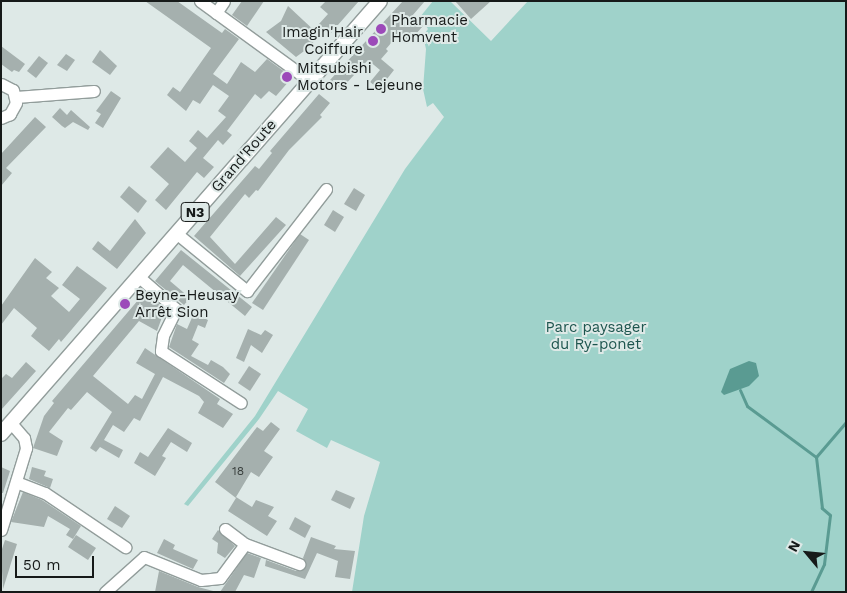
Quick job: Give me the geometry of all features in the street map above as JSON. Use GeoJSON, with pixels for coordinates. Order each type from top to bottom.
{"type":"FeatureCollection","features":[{"type":"Feature","properties":{"kind":"main road","name":"Grand'Route"},"geometry":{"type":"LineString","coordinates":[[6,428],[380,1]]}},
{"type":"Feature","properties":{"kind":"street"},"geometry":{"type":"LineString","coordinates":[[200,1],[310,81]]}},
{"type":"Feature","properties":{"kind":"street"},"geometry":{"type":"LineString","coordinates":[[216,13],[224,1]]}},
{"type":"Feature","properties":{"kind":"street"},"geometry":{"type":"LineString","coordinates":[[1,84],[13,90],[16,97],[14,109],[1,118]]}},
{"type":"Feature","properties":{"kind":"street"},"geometry":{"type":"LineString","coordinates":[[16,97],[94,91]]}},
{"type":"Feature","properties":{"kind":"street"},"geometry":{"type":"LineString","coordinates":[[176,233],[247,291],[326,189]]}},
{"type":"Feature","properties":{"kind":"street"},"geometry":{"type":"LineString","coordinates":[[139,278],[176,309],[163,336],[161,352],[241,403]]}},
{"type":"Feature","properties":{"kind":"street"},"geometry":{"type":"LineString","coordinates":[[1,530],[26,443],[6,428]]}},
{"type":"Feature","properties":{"kind":"street"},"geometry":{"type":"LineString","coordinates":[[16,482],[45,493],[125,547]]}},
{"type":"Feature","properties":{"kind":"street"},"geometry":{"type":"LineString","coordinates":[[225,529],[245,544],[298,564]]}},
{"type":"Feature","properties":{"kind":"street"},"geometry":{"type":"LineString","coordinates":[[105,592],[144,557],[201,580],[215,581],[245,544]]}},
{"type":"Feature","properties":{"kind":"green space","name":"Parc paysager du Ry-ponet"},"geometry":{"type":"Polygon","coordinates":[[[433,1],[450,1],[491,41],[528,1],[846,1],[846,592],[352,592],[364,516],[380,462],[331,440],[327,448],[296,431],[308,409],[278,391],[259,419],[188,506],[184,504],[255,416],[405,169],[444,117],[433,103],[427,107],[423,89],[426,49],[423,36],[428,29],[420,17],[433,1]]]}},
{"type":"Feature","properties":{"kind":"shaded area"},"geometry":{"type":"Polygon","coordinates":[[[749,361],[756,363],[759,376],[749,386],[724,395],[721,392],[730,369],[749,361]]]}},
{"type":"Feature","properties":{"kind":"building"},"geometry":{"type":"Polygon","coordinates":[[[145,1],[177,1],[222,33],[225,29],[239,39],[213,74],[227,84],[241,62],[255,72],[267,59],[289,75],[290,80],[276,96],[269,91],[261,99],[255,94],[227,131],[232,135],[223,145],[218,140],[203,158],[214,167],[204,178],[197,172],[166,210],[155,200],[169,184],[150,167],[168,147],[185,162],[197,148],[189,141],[198,130],[207,138],[226,117],[218,111],[229,96],[213,85],[200,104],[193,100],[186,111],[167,95],[173,87],[180,92],[211,48],[145,1]]]}},
{"type":"Feature","properties":{"kind":"building"},"geometry":{"type":"Polygon","coordinates":[[[242,1],[264,1],[247,26],[232,15],[242,1]]]}},
{"type":"Feature","properties":{"kind":"building"},"geometry":{"type":"Polygon","coordinates":[[[326,1],[359,1],[330,34],[319,24],[328,14],[320,7],[326,1]]]}},
{"type":"Feature","properties":{"kind":"building"},"geometry":{"type":"Polygon","coordinates":[[[403,1],[425,1],[412,16],[423,26],[407,44],[397,36],[386,49],[388,51],[381,59],[394,70],[379,89],[370,82],[380,70],[368,60],[341,89],[330,80],[403,1]]]}},
{"type":"Feature","properties":{"kind":"building"},"geometry":{"type":"Polygon","coordinates":[[[455,1],[491,1],[471,19],[455,1]]]}},
{"type":"Feature","properties":{"kind":"building"},"geometry":{"type":"Polygon","coordinates":[[[288,6],[318,34],[311,46],[296,57],[266,32],[281,21],[288,6]]]}},
{"type":"Feature","properties":{"kind":"building"},"geometry":{"type":"Polygon","coordinates":[[[1,46],[25,64],[19,72],[14,70],[12,72],[1,64],[1,46]]]}},
{"type":"Feature","properties":{"kind":"building"},"geometry":{"type":"Polygon","coordinates":[[[100,50],[117,66],[110,75],[92,62],[100,50]]]}},
{"type":"Feature","properties":{"kind":"building"},"geometry":{"type":"Polygon","coordinates":[[[66,54],[75,60],[67,71],[57,65],[66,54]]]}},
{"type":"Feature","properties":{"kind":"building"},"geometry":{"type":"Polygon","coordinates":[[[39,56],[48,63],[36,78],[27,71],[39,56]]]}},
{"type":"Feature","properties":{"kind":"building"},"geometry":{"type":"Polygon","coordinates":[[[111,91],[121,98],[103,128],[95,123],[101,114],[96,111],[111,91]]]}},
{"type":"Feature","properties":{"kind":"building"},"geometry":{"type":"Polygon","coordinates":[[[319,94],[330,103],[320,115],[322,117],[289,150],[258,191],[256,190],[249,198],[245,194],[210,237],[235,264],[276,217],[286,225],[240,276],[194,236],[255,166],[259,169],[272,153],[270,151],[319,94]]]}},
{"type":"Feature","properties":{"kind":"building"},"geometry":{"type":"Polygon","coordinates":[[[60,108],[67,115],[71,110],[90,127],[88,130],[73,122],[65,128],[62,126],[52,117],[60,108]]]}},
{"type":"Feature","properties":{"kind":"building"},"geometry":{"type":"Polygon","coordinates":[[[35,117],[46,127],[6,168],[12,173],[1,186],[1,154],[35,117]]]}},
{"type":"Feature","properties":{"kind":"building"},"geometry":{"type":"Polygon","coordinates":[[[129,186],[147,201],[138,213],[120,197],[129,186]]]}},
{"type":"Feature","properties":{"kind":"building"},"geometry":{"type":"Polygon","coordinates":[[[354,188],[365,195],[356,211],[344,204],[354,188]]]}},
{"type":"Feature","properties":{"kind":"building"},"geometry":{"type":"Polygon","coordinates":[[[333,210],[344,217],[335,232],[324,225],[333,210]]]}},
{"type":"Feature","properties":{"kind":"building"},"geometry":{"type":"Polygon","coordinates":[[[135,219],[146,233],[117,269],[92,249],[98,241],[110,251],[135,219]]]}},
{"type":"Feature","properties":{"kind":"building"},"geometry":{"type":"Polygon","coordinates":[[[300,234],[309,240],[263,310],[252,303],[300,234]]]}},
{"type":"Feature","properties":{"kind":"building"},"geometry":{"type":"Polygon","coordinates":[[[181,250],[252,307],[245,316],[183,265],[170,281],[190,298],[184,305],[155,281],[181,250]]]}},
{"type":"Feature","properties":{"kind":"building"},"geometry":{"type":"Polygon","coordinates":[[[35,258],[52,272],[46,278],[59,288],[51,296],[69,312],[80,299],[62,285],[77,266],[107,288],[61,342],[59,339],[49,351],[31,336],[37,328],[14,308],[1,325],[1,306],[35,258]]]}},
{"type":"Feature","properties":{"kind":"building"},"geometry":{"type":"Polygon","coordinates":[[[145,292],[165,309],[157,331],[139,321],[93,376],[128,404],[135,395],[142,399],[155,374],[136,363],[145,348],[220,399],[217,404],[233,414],[223,428],[198,413],[204,402],[199,396],[163,377],[140,421],[134,418],[124,432],[113,425],[104,440],[123,450],[119,458],[100,447],[96,452],[90,448],[112,412],[87,392],[71,410],[68,408],[49,432],[63,441],[57,456],[33,448],[44,416],[54,403],[52,401],[145,292]]]}},
{"type":"Feature","properties":{"kind":"building"},"geometry":{"type":"Polygon","coordinates":[[[194,313],[208,320],[205,328],[198,325],[192,340],[199,344],[191,356],[208,365],[211,360],[223,367],[230,374],[224,383],[169,347],[177,324],[187,329],[194,313]]]}},
{"type":"Feature","properties":{"kind":"building"},"geometry":{"type":"Polygon","coordinates":[[[248,329],[261,335],[265,330],[273,335],[262,353],[251,345],[244,362],[236,358],[248,329]]]}},
{"type":"Feature","properties":{"kind":"building"},"geometry":{"type":"Polygon","coordinates":[[[26,362],[36,371],[1,410],[1,379],[6,374],[12,378],[26,362]]]}},
{"type":"Feature","properties":{"kind":"building"},"geometry":{"type":"Polygon","coordinates":[[[249,366],[261,374],[250,391],[238,383],[249,366]]]}},
{"type":"Feature","properties":{"kind":"building"},"geometry":{"type":"Polygon","coordinates":[[[271,422],[280,429],[264,451],[273,457],[259,477],[251,472],[236,497],[252,507],[256,500],[274,507],[268,516],[277,521],[267,536],[228,511],[236,498],[215,482],[257,427],[263,431],[271,422]]]}},
{"type":"Feature","properties":{"kind":"building"},"geometry":{"type":"Polygon","coordinates":[[[168,428],[192,443],[187,452],[171,442],[162,456],[166,458],[155,476],[134,463],[140,452],[148,457],[168,428]]]}},
{"type":"Feature","properties":{"kind":"building"},"geometry":{"type":"Polygon","coordinates":[[[1,467],[10,471],[3,493],[1,493],[1,467]]]}},
{"type":"Feature","properties":{"kind":"building"},"geometry":{"type":"Polygon","coordinates":[[[32,467],[46,471],[44,476],[53,479],[50,488],[29,479],[32,467]]]}},
{"type":"Feature","properties":{"kind":"building"},"geometry":{"type":"Polygon","coordinates":[[[336,490],[355,498],[350,509],[331,500],[336,490]]]}},
{"type":"Feature","properties":{"kind":"building"},"geometry":{"type":"Polygon","coordinates":[[[23,492],[42,500],[81,526],[73,539],[66,535],[70,529],[48,516],[44,527],[11,522],[23,492]]]}},
{"type":"Feature","properties":{"kind":"building"},"geometry":{"type":"Polygon","coordinates":[[[115,506],[130,516],[122,528],[107,519],[115,506]]]}},
{"type":"Feature","properties":{"kind":"building"},"geometry":{"type":"Polygon","coordinates":[[[295,517],[311,526],[305,538],[289,529],[295,517]]]}},
{"type":"Feature","properties":{"kind":"building"},"geometry":{"type":"Polygon","coordinates":[[[218,530],[235,546],[225,558],[217,553],[218,543],[212,539],[218,530]]]}},
{"type":"Feature","properties":{"kind":"building"},"geometry":{"type":"Polygon","coordinates":[[[76,535],[96,548],[88,560],[68,547],[76,535]]]}},
{"type":"Feature","properties":{"kind":"building"},"geometry":{"type":"Polygon","coordinates":[[[311,537],[336,546],[334,549],[355,551],[350,579],[335,577],[338,561],[317,553],[305,579],[265,566],[266,560],[296,571],[303,570],[306,563],[303,558],[311,537]]]}},
{"type":"Feature","properties":{"kind":"building"},"geometry":{"type":"Polygon","coordinates":[[[164,539],[175,545],[173,549],[198,560],[193,569],[157,553],[164,539]]]}},
{"type":"Feature","properties":{"kind":"building"},"geometry":{"type":"Polygon","coordinates":[[[5,540],[17,544],[3,589],[1,552],[5,540]]]}},
{"type":"Feature","properties":{"kind":"building"},"geometry":{"type":"Polygon","coordinates":[[[247,553],[261,558],[254,578],[244,575],[235,592],[220,592],[247,553]]]}},
{"type":"Feature","properties":{"kind":"building"},"geometry":{"type":"Polygon","coordinates":[[[159,571],[198,587],[217,592],[155,592],[159,571]]]}},
{"type":"Feature","properties":{"kind":"waterway"},"geometry":{"type":"LineString","coordinates":[[740,390],[747,406],[816,457]]}},
{"type":"Feature","properties":{"kind":"waterway"},"geometry":{"type":"LineString","coordinates":[[811,592],[824,564],[830,515],[822,508],[816,457],[846,422]]}},
{"type":"Feature","properties":{"kind":"place","name":"Pharmacie Homvent"},"geometry":{"type":"Point","coordinates":[381,29]}},
{"type":"Feature","properties":{"kind":"place","name":"Imagin'Hair Coiffure"},"geometry":{"type":"Point","coordinates":[373,41]}},
{"type":"Feature","properties":{"kind":"place","name":"Mitsubishi Motors - Lejeune"},"geometry":{"type":"Point","coordinates":[287,77]}},
{"type":"Feature","properties":{"kind":"place","name":"Beyne-Heusay Arrêt Sion"},"geometry":{"type":"Point","coordinates":[125,304]}}]}
